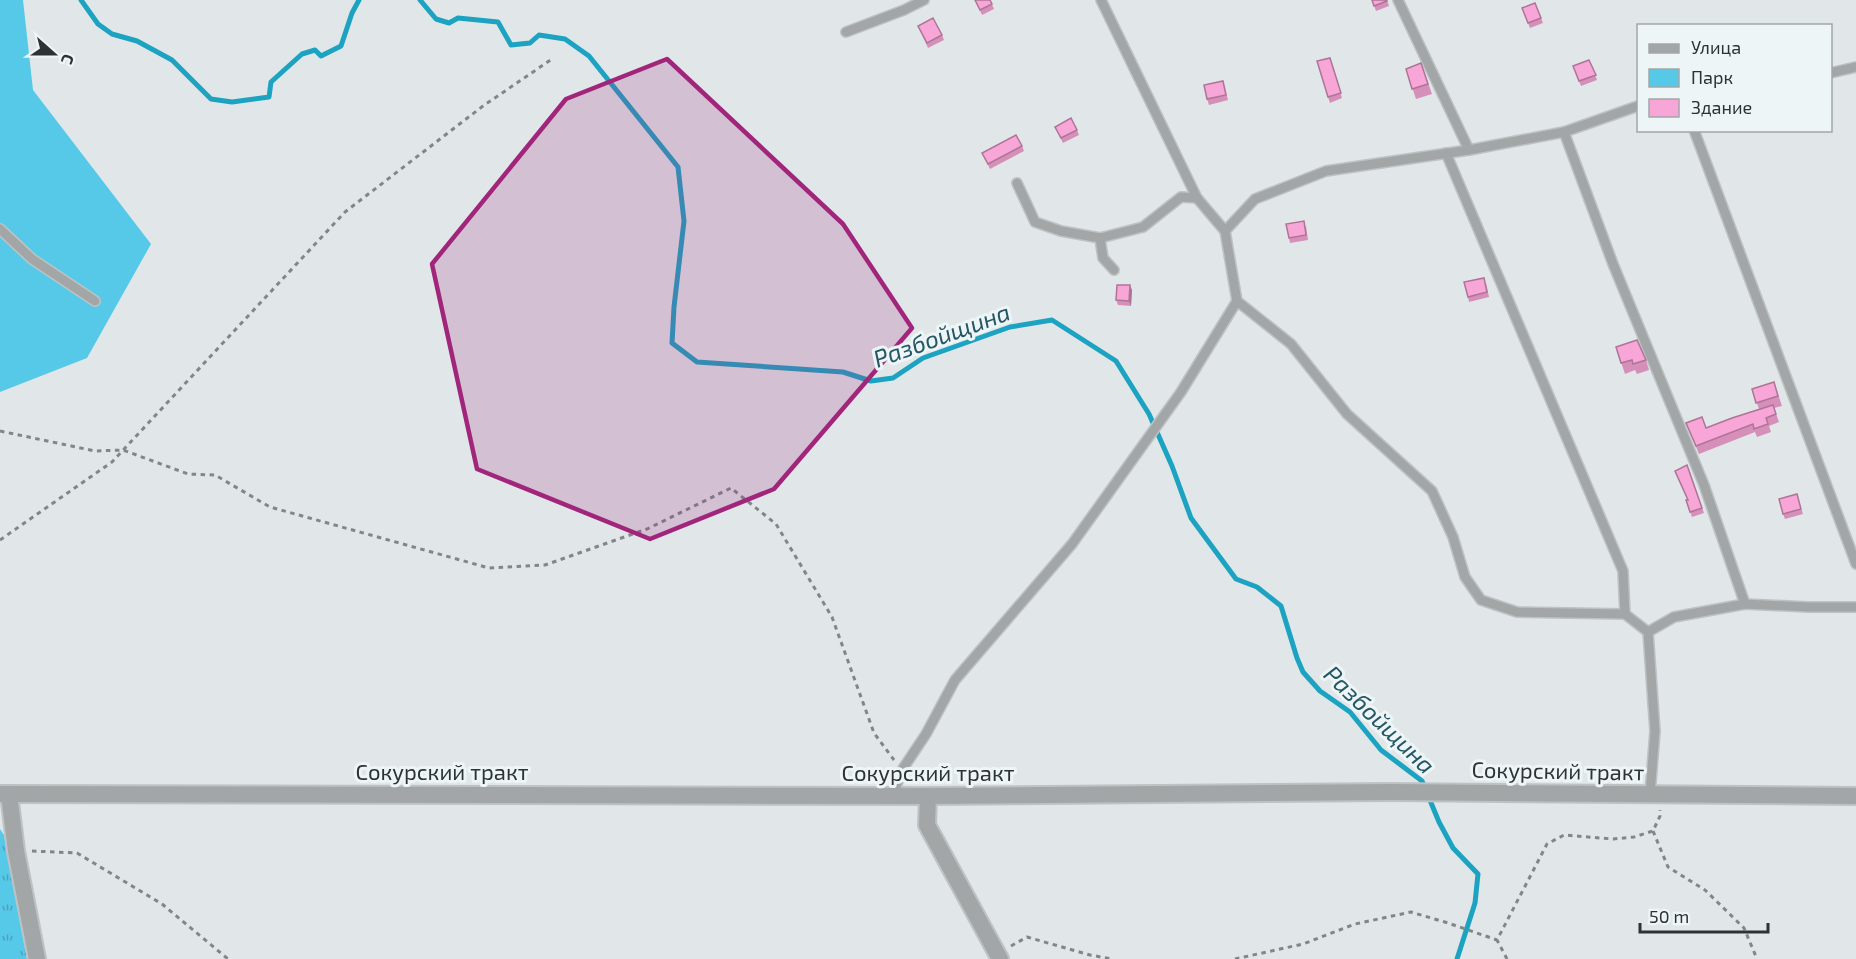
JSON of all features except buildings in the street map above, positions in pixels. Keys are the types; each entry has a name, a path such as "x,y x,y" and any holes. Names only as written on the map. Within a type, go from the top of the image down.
{"street":[{"name":"Сокурский тракт","path":"4,794 928,796 1391,792 1856,796"},
{"path":"4,794 37,959"},
{"path":"928,796 927,825 999,956"}],"lane":[{"path":"846,32 924,0"},
{"path":"893,795 902,770 926,734 955,680 1072,543 1181,392 1237,301 1225,231 1197,198 1101,0"},
{"path":"1398,0 1469,150"},
{"path":"1832,73 1856,67"},
{"path":"1225,231 1255,200 1326,171 1469,150 1564,132 1637,106"},
{"path":"1564,132 1613,264 1704,486 1745,604"},
{"path":"1695,132 1856,564"},
{"path":"1446,153 1623,571 1625,614"},
{"path":"1017,183 1035,222 1061,231 1100,238 1143,227 1181,197 1197,198"},
{"path":"0,229 32,259 95,301"},
{"path":"1100,238 1102,258 1114,270"},
{"path":"1237,301 1291,344 1347,414 1432,491 1453,537 1465,577 1481,600 1516,612 1625,614 1648,632 1655,731 1655,795"},
{"path":"1648,632 1674,617 1745,604 1856,607"}],"path":[{"path":"0,540 112,462 345,212 483,106 552,59"},
{"path":"0,431 95,451 123,450 188,474 215,475 270,507 489,568 545,565 647,529 731,488 776,524 782,533 832,617 874,733 902,770"},
{"path":"1497,940 1547,844 1564,835 1613,839 1634,837 1653,831 1660,816 1655,795"},
{"path":"1653,831 1668,867 1705,890 1744,928 1757,959"},
{"path":"16,851 77,853 162,904 228,959"},
{"path":"1235,959 1303,944 1355,924 1411,912 1497,940 1507,959"},
{"path":"999,956 1027,937 1112,959"}],"highlighted area":[{"path":"667,59 843,224 912,328 774,489 650,539 477,469 432,264 566,99"}],"green space":[{"path":"0,0 23,0 33,90 151,244 87,358 0,392"},
{"path":"0,829 4,835 27,959 0,959"}],"waterway":[{"name":"Разбойщина","path":"81,0 98,24 112,34 137,41 172,60 211,99 232,102 269,97 271,82 302,54 315,50 321,56 341,46 359,0"},
{"name":"Разбойщина","path":"420,0 436,19 449,23 458,18 498,22 511,45 530,43 539,35 565,39 589,56 678,167 684,221 672,343 697,362 843,372 871,381 893,378 923,358 1010,327 1052,320 1116,361 1149,414 1172,466 1191,518 1236,579 1257,587 1281,606 1303,672 1320,691 1350,712 1381,750 1422,781 1453,848 1478,874 1475,903 1457,959"}]}
